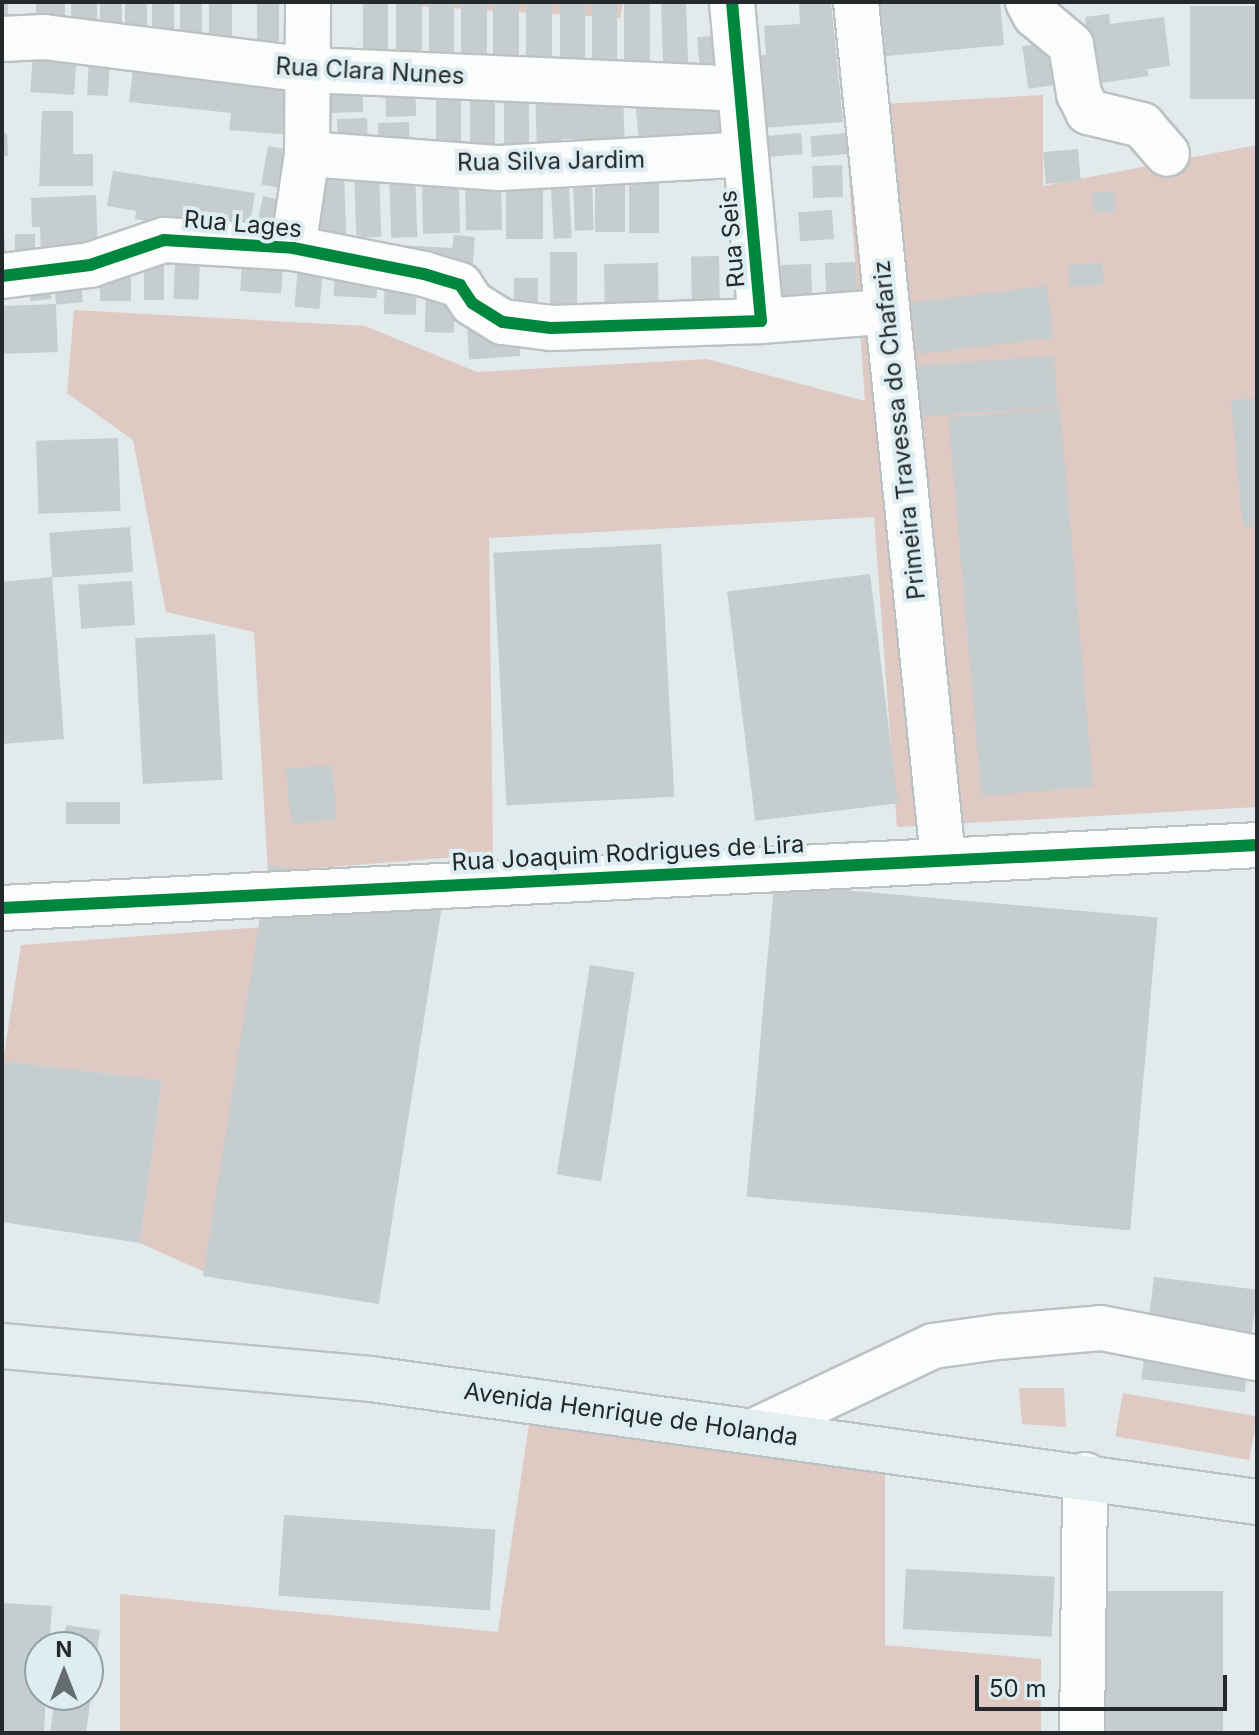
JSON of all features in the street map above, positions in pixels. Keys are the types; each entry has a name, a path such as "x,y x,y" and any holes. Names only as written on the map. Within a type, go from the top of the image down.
{"main road":[{"name":"Avenida Henrique de Holanda","path":"2,1346 371,1379 1085,1475 1257,1502"}],"street":[{"path":"293,248 307,154 308,2"},
{"name":"Rua Seis","path":"472,303 503,322 551,328 761,321 732,2"},
{"name":"Primeira Travessa do Chafariz","path":"856,2 943,858"},
{"path":"1028,2 1035,15 1066,36 1084,105 1105,117 1148,129 1167,154"},
{"name":"Rua Clara Nunes","path":"2,39 44,37 308,70 740,89"},
{"name":"Rua Silva Jardim","path":"307,154 499,168 746,154"},
{"name":"Rua Lages","path":"2,276 90,265 164,240 293,248 460,285 472,303"},
{"path":"761,321 870,313"},
{"name":"Rua Joaquim Rodrigues de Lira","path":"2,908 943,858 1257,845"},
{"path":"754,1431 933,1346 1101,1328 1257,1358"},
{"path":"1082,1733 1085,1475"}],"shaded area":[{"path":"411,2 623,2 620,18 413,6"},
{"path":"1043,95 1043,186 1257,145 1257,807 897,827 874,517 489,538 493,854 268,872 254,632 166,612 133,440 67,393 74,310 365,326 477,372 707,359 865,401 844,106"},
{"path":"262,927 207,1273 140,1243 162,1080 3,1061 21,945"},
{"path":"1019,1388 1064,1388 1066,1427 1022,1424"},
{"path":"1123,1393 1257,1417 1249,1460 1115,1436"},
{"path":"529,1425 885,1463 885,1645 1041,1659 1041,1733 120,1733 120,1594 498,1632"}],"building":[{"path":"2,2 8,2 8,25 2,25"},
{"path":"36,2 65,2 65,26 36,26"},
{"path":"71,2 97,2 97,28 71,28"},
{"path":"100,2 122,2 122,30 100,30"},
{"path":"125,2 147,2 147,32 125,32"},
{"path":"152,2 174,2 174,34 152,34"},
{"path":"180,2 202,2 202,36 180,36"},
{"path":"209,2 232,2 232,42 209,42"},
{"path":"257,2 279,2 279,51 257,51"},
{"path":"363,2 388,2 388,59 363,59"},
{"path":"396,2 422,2 422,63 396,63"},
{"path":"429,2 454,2 454,63 429,63"},
{"path":"461,2 487,2 487,63 461,63"},
{"path":"493,2 519,2 519,67 493,67"},
{"path":"526,2 552,2 552,67 526,67"},
{"path":"560,2 585,2 585,67 560,67"},
{"path":"592,2 617,2 617,68 592,68"},
{"path":"624,2 650,2 650,67 624,67"},
{"path":"799,2 831,2 843,122 761,128 756,55 766,55 764,26 800,24"},
{"path":"872,2 1000,2 1004,45 877,57"},
{"path":"686,3 688,70 663,71 661,4"},
{"path":"1190,6 1257,6 1257,99 1190,99"},
{"path":"1109,14 1110,24 1164,17 1170,66 1147,69 1149,76 1094,84 1085,17"},
{"path":"724,35 727,72 700,74 697,37"},
{"path":"1052,42 1058,85 1028,89 1022,46"},
{"path":"33,52 77,55 74,95 30,92"},
{"path":"89,56 110,57 108,96 87,95"},
{"path":"134,60 299,85 295,135 229,130 231,113 129,102"},
{"path":"362,81 363,112 331,113 330,82"},
{"path":"415,84 416,116 386,117 385,85"},
{"path":"504,87 529,87 529,154 504,154"},
{"path":"535,88 623,95 625,150 593,151 593,139 562,139 562,154 537,154"},
{"path":"436,89 461,89 461,155 436,155"},
{"path":"470,89 495,89 495,155 470,155"},
{"path":"725,97 730,144 640,153 635,106"},
{"path":"42,111 73,111 73,154 93,154 93,186 39,186"},
{"path":"367,118 368,150 338,151 337,119"},
{"path":"409,122 410,153 379,154 378,123"},
{"path":"2,133 7,133 8,156 2,157"},
{"path":"801,133 803,154 768,157 766,136"},
{"path":"846,133 848,154 812,157 810,136"},
{"path":"268,146 295,151 288,189 261,184"},
{"path":"1078,149 1081,181 1046,184 1043,152"},
{"path":"842,165 843,197 813,198 812,166"},
{"path":"379,170 381,237 356,238 354,171"},
{"path":"113,171 255,193 248,237 135,219 136,211 107,206"},
{"path":"415,171 417,237 391,238 389,172"},
{"path":"344,172 346,238 321,239 319,173"},
{"path":"501,174 502,230 466,231 465,175"},
{"path":"595,176 625,176 625,232 595,232"},
{"path":"459,177 460,233 423,234 422,178"},
{"path":"629,177 659,177 659,233 629,233"},
{"path":"592,180 594,230 575,231 573,181"},
{"path":"506,183 543,183 543,239 506,239"},
{"path":"569,188 572,238 554,239 551,189"},
{"path":"1114,191 1116,211 1094,213 1092,193"},
{"path":"96,195 98,255 41,257 40,227 32,227 31,198"},
{"path":"263,196 287,201 280,238 255,233"},
{"path":"832,210 834,239 800,241 798,212"},
{"path":"2,230 6,264 2,265"},
{"path":"15,234 35,234 35,263 15,263"},
{"path":"454,235 475,237 472,271 380,244 452,248"},
{"path":"550,252 577,252 577,313 550,313"},
{"path":"691,256 719,256 720,302 692,302"},
{"path":"175,259 200,260 199,300 174,299"},
{"path":"144,262 164,262 164,300 144,300"},
{"path":"856,262 857,294 826,295 825,263"},
{"path":"658,263 659,305 605,306 604,264"},
{"path":"1102,263 1103,285 1069,287 1068,265"},
{"path":"242,264 283,267 281,294 240,291"},
{"path":"811,264 812,295 782,296 781,265"},
{"path":"100,267 131,267 131,301 100,301"},
{"path":"298,267 323,269 319,309 295,307"},
{"path":"335,270 378,272 377,298 334,296"},
{"path":"385,278 417,279 416,315 384,314"},
{"path":"514,278 538,278 538,319 514,319"},
{"path":"49,279 51,299 30,301 28,281"},
{"path":"81,283 83,302 56,305 54,286"},
{"path":"1047,286 1053,338 917,354 911,303"},
{"path":"426,294 455,295 454,333 425,332"},
{"path":"56,304 58,352 4,354 2,306"},
{"path":"518,327 520,356 469,359 467,331"},
{"path":"1054,356 1058,407 921,416 917,366"},
{"path":"1257,398 1257,526 1243,527 1231,400"},
{"path":"1060,408 1093,787 982,796 948,418"},
{"path":"118,438 121,511 39,514 36,441"},
{"path":"130,527 133,572 52,578 49,533"},
{"path":"661,544 674,797 506,805 493,553"},
{"path":"870,574 898,803 755,821 727,592"},
{"path":"52,577 64,739 2,744 2,582"},
{"path":"132,581 135,625 81,629 78,585"},
{"path":"215,634 223,780 143,784 135,638"},
{"path":"332,765 337,820 291,824 286,769"},
{"path":"66,802 120,802 120,824 66,824"},
{"path":"268,865 444,893 379,1304 203,1276"},
{"path":"774,884 1158,918 1130,1230 747,1197"},
{"path":"590,965 634,972 601,1181 557,1174"},
{"path":"3,1061 162,1080 140,1243 2,1222"},
{"path":"1154,1277 1257,1290 1245,1392 1141,1379"},
{"path":"284,1515 495,1530 490,1611 278,1596"},
{"path":"906,1569 1055,1577 1052,1637 903,1629"},
{"path":"1096,1591 1223,1591 1223,1733 1096,1733"},
{"path":"2,1603 52,1606 50,1631 24,1631 24,1711 45,1711 44,1733 2,1733"},
{"path":"66,1625 100,1630 100,1631 65,1631"},
{"path":"53,1711 89,1711 86,1733 50,1733"}],"cycle path":[{"path":"2,276 90,265 164,240 293,248 424,274 460,285 472,303 503,322 551,328 761,321 732,2"},
{"path":"2,908 1257,845"}]}
